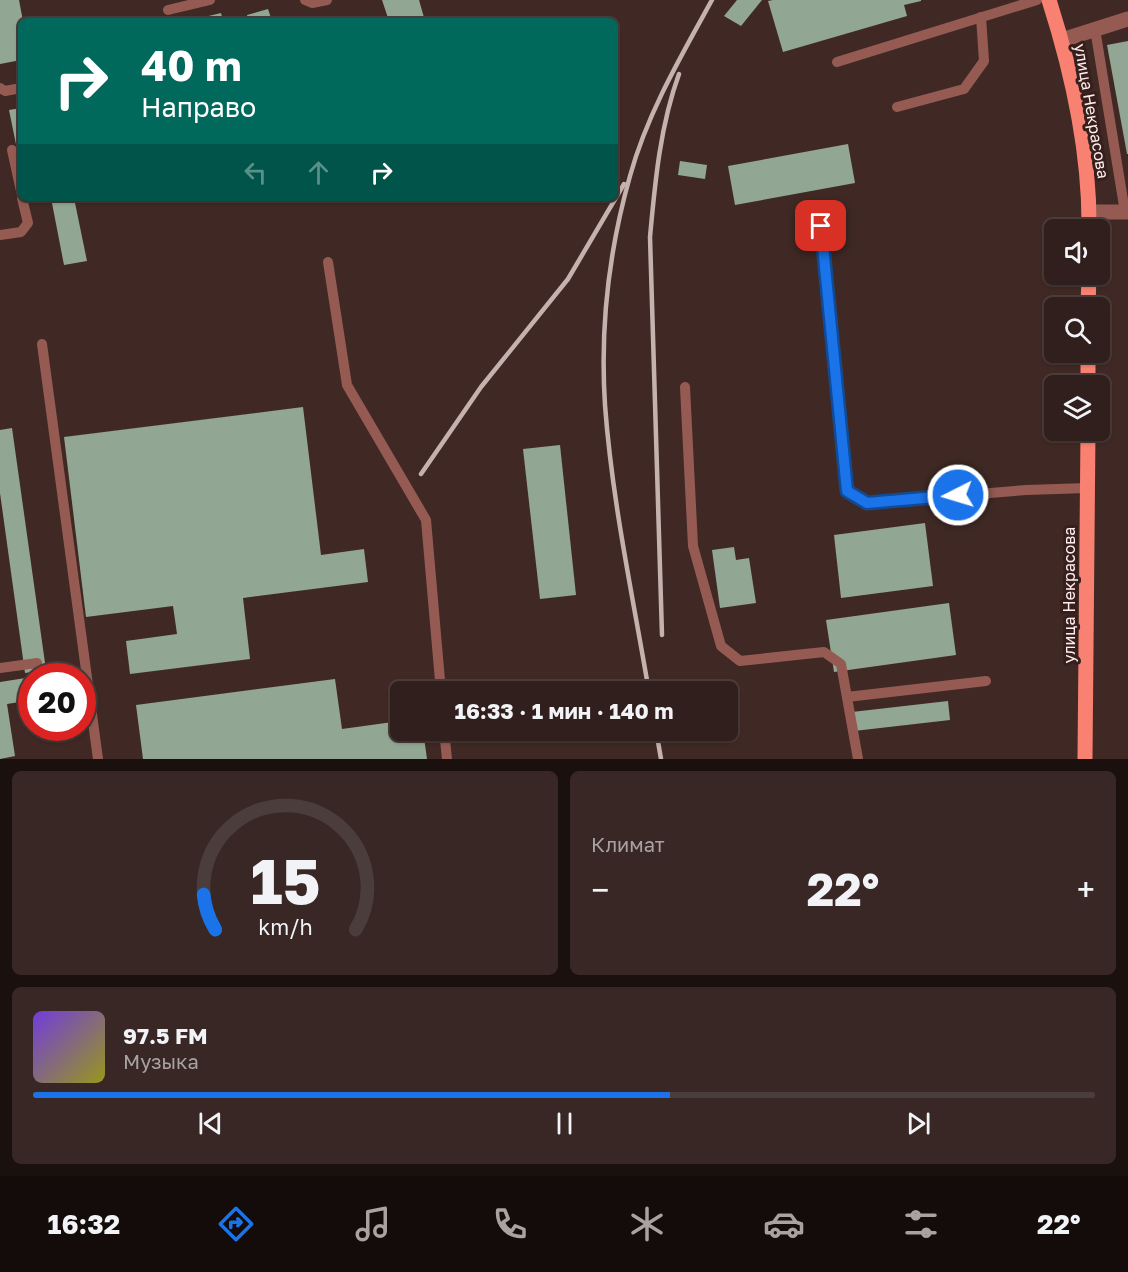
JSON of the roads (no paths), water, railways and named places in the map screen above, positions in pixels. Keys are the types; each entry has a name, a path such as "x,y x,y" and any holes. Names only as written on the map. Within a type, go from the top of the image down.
{"main road":[{"name":"улица Некрасова","path":"1049,0 1062,40 1079,127 1089,219"},
{"name":"улица Некрасова","path":"1085,759 1088,441"}],"street":[{"path":"1062,40 1128,19"},
{"path":"1089,212 1127,212"}],"lane":[{"path":"168,10 210,0"},
{"path":"305,0 312,3 327,0"},
{"path":"837,62 1037,0"},
{"path":"897,107 964,89 984,61 981,17"},
{"path":"1095,29 1127,212"},
{"path":"0,88 5,91 18,89"},
{"path":"12,150 18,177"},
{"path":"0,236 21,232 28,223 23,201"},
{"path":"821,226 847,491 867,503 1026,489 1088,488"},
{"path":"328,262 347,386 426,520 440,681"},
{"path":"42,344 98,759"},
{"path":"685,387 693,546 721,646 740,661 824,652 841,664 858,759"},
{"path":"0,669 18,666"},
{"path":"847,697 986,681"},
{"path":"445,741 447,759"}],"railway":[{"path":"647,681 608,441 604,376 605,318 617,232 637,153 655,108 712,0"},
{"path":"662,635 650,237 656,175 663,134 679,74"},
{"path":"618,194 624,184"},
{"path":"421,474 481,387 568,279 614,201"},
{"path":"658,741 661,759"}]}
